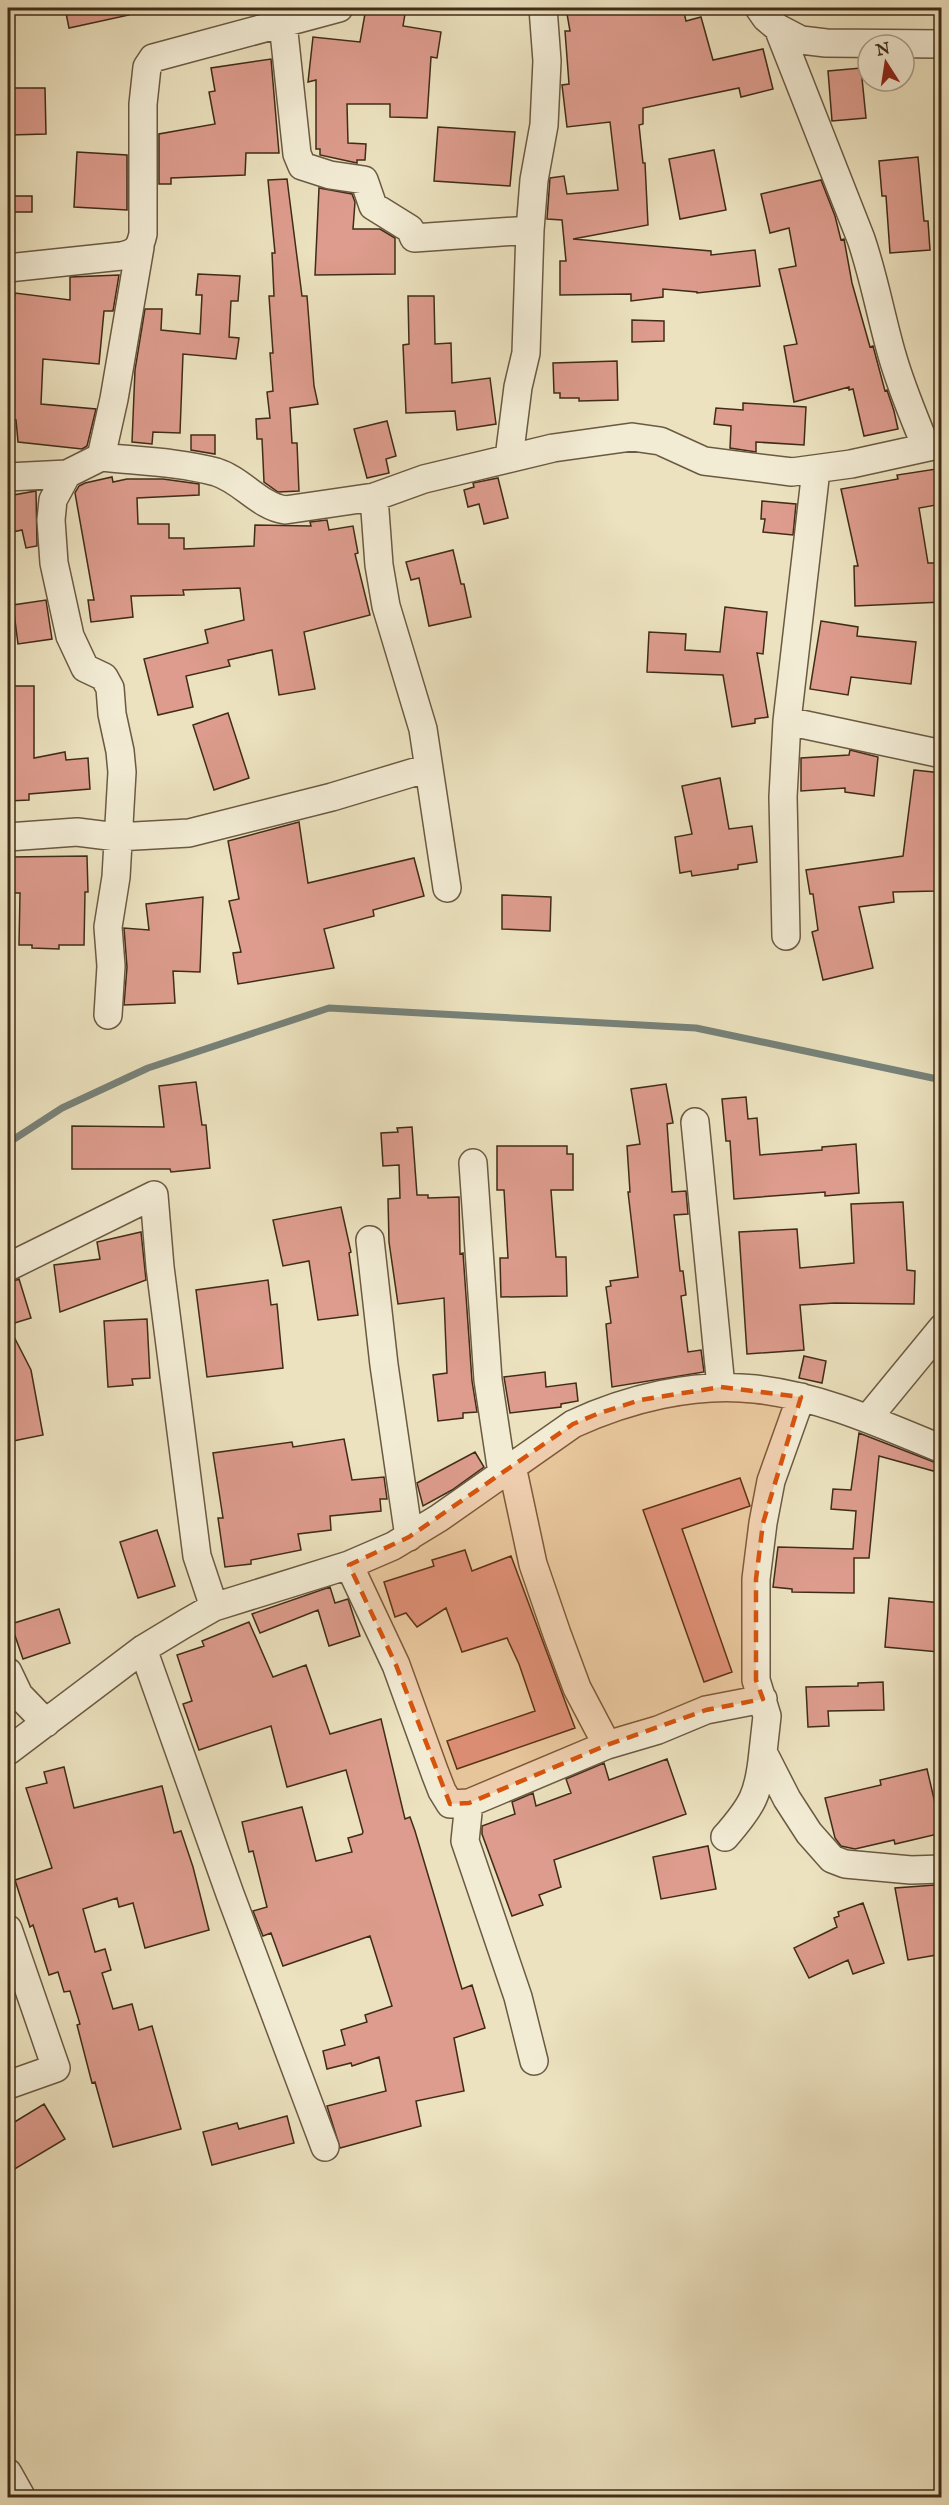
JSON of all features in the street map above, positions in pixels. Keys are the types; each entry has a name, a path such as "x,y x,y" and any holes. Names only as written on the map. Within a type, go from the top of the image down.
{"street":[{"path":"101,457 114,399 143,234 143,104 147,67 153,58 174,51 339,8"},
{"path":"509,458 518,387 526,353 530,230 534,180 544,125 547,61 543,8"},
{"path":"759,8 766,18 778,28 801,40 942,44"},
{"path":"283,23 297,154 302,166 330,175 364,180 373,206 410,229 414,237 530,230"},
{"path":"8,477 67,474 101,457 217,472 243,485 273,508 285,510 374,497 424,479 552,448 632,437 660,441 690,456 722,464 792,472 816,470 934,446 903,389 892,355 872,270 861,238 778,28"},
{"path":"8,268 121,256 132,254 140,248"},
{"path":"786,936 783,797 788,721 816,470"},
{"path":"67,474 53,500 51,520 54,563 69,636 75,650 85,668 104,676 110,688 122,771 116,877 108,927 111,966 108,1015"},
{"path":"374,497 379,564 386,606 423,729 447,888"},
{"path":"788,721 942,754"},
{"path":"8,837 77,832 117,837 189,832 332,797 428,768"},
{"path":"695,1122 721,1387"},
{"path":"473,1163 488,1380 507,1469 533,1564 557,1634 577,1688 607,1745"},
{"path":"8,1267 154,1195 160,1267 197,1556 214,1607"},
{"path":"370,1240 384,1365 410,1537"},
{"path":"868,1418 942,1328"},
{"path":"8,1751 143,1649 214,1607 349,1565 410,1537 573,1424 640,1400 721,1387 755,1389 801,1397 868,1418 942,1449"},
{"path":"725,1837 749,1809 760,1784 767,1716 756,1680 756,1579 771,1481 801,1397"},
{"path":"349,1565 396,1665 442,1791 450,1804 469,1803 607,1745 658,1730 706,1710 763,1699"},
{"path":"143,1649 230,1894 325,2147"},
{"path":"8,1672 19,1695 46,1723"},
{"path":"763,1752 787,1799 809,1833 832,1859 845,1864 900,1869 942,1869"},
{"path":"469,1803 465,1841 518,1997 534,2061"},
{"path":"8,1929 56,2068 8,2085"},
{"path":"8,2473 22,2498"}],"highlighted area":[{"path":"721,1387 801,1397 763,1523 756,1579 756,1680 763,1699 706,1710 607,1745 469,1803 450,1804 396,1665 349,1565 409,1537 573,1424 597,1414 640,1400"}],"building":[{"path":"65,8 129,8 129,15 69,28"},
{"path":"366,8 405,14 403,26 441,32 437,58 431,57 427,118 390,117 390,104 347,104 348,143 366,144 365,160 357,160 357,163 320,155 320,149 316,149 316,80 308,82 313,37 360,42"},
{"path":"566,8 683,8 686,21 701,17 713,60 763,49 773,89 741,97 739,88 643,108 643,124 639,125 643,163 645,163 648,225 573,239 711,251 711,255 755,250 760,286 697,293 663,289 663,297 631,301 631,294 560,295 560,261 566,261 562,220 547,219 550,178 564,176 567,194 618,190 610,122 567,127 562,85 569,84 565,31 570,31"},
{"path":"271,59 279,153 246,153 245,175 171,178 171,184 159,184 159,134 215,124 209,92 215,91 211,68"},
{"path":"856,68 856,93 864,93 866,118 832,121 828,71"},
{"path":"9,88 45,88 46,134 10,135"},
{"path":"438,127 515,132 510,186 434,181"},
{"path":"714,150 726,210 680,219 669,159"},
{"path":"77,152 127,155 127,210 74,207"},
{"path":"918,157 924,221 928,221 930,250 890,253 886,196 882,196 879,161"},
{"path":"287,179 302,296 307,296 314,386 318,404 290,408 292,443 297,443 299,491 278,492 264,482 262,439 257,439 256,419 270,418 267,392 273,391 269,296 274,296 272,253 275,253 268,180"},
{"path":"821,180 835,216 841,240 844,239 852,283 870,347 873,346 898,429 864,436 853,389 849,390 849,387 794,402 784,346 797,344 779,269 796,266 789,228 770,233 761,194"},
{"path":"319,188 352,194 355,202 353,229 380,229 395,238 395,274 315,275"},
{"path":"8,196 32,196 32,212 8,212"},
{"path":"198,274 240,276 238,301 231,301 229,337 239,338 236,359 183,354 180,433 153,432 152,444 132,442 135,370 145,309 162,309 161,330 200,334 202,295 196,295"},
{"path":"119,275 113,311 104,311 99,364 43,359 41,404 96,409 87,446 82,449 18,442 16,420 8,419 8,347 15,293 70,300 70,277"},
{"path":"408,296 434,296 435,344 451,343 452,383 490,378 496,424 457,430 455,411 406,413 403,345 409,344"},
{"path":"632,320 664,321 664,341 632,342"},
{"path":"617,361 618,400 579,401 579,398 560,398 560,393 554,393 553,363"},
{"path":"743,403 806,407 804,445 756,442 756,452 730,448 731,426 714,424 716,408 743,410"},
{"path":"387,421 396,456 386,459 389,473 367,478 354,429"},
{"path":"191,435 215,435 215,454 191,450"},
{"path":"936,469 942,504 919,508 928,563 942,563 942,602 855,606 854,566 858,566 841,489 898,479 897,475"},
{"path":"112,477 113,482 127,479 163,479 199,484 199,495 137,498 138,524 169,524 169,538 184,538 184,549 254,546 255,525 311,526 310,522 327,520 329,530 353,526 358,553 355,554 370,615 304,632 315,689 279,695 272,650 228,660 230,666 186,676 193,707 158,715 144,659 208,643 205,630 244,620 240,588 183,590 184,595 131,596 133,617 91,622 88,600 94,600 75,493 79,486 85,483"},
{"path":"498,478 508,518 484,524 479,504 468,507 464,490 474,487 473,483"},
{"path":"36,491 37,546 26,548 22,530 8,533 8,496"},
{"path":"762,501 796,504 793,535 763,532 765,519 761,519"},
{"path":"453,550 461,584 464,584 471,617 429,626 419,578 411,580 406,562"},
{"path":"46,600 52,639 18,644 13,605"},
{"path":"725,607 767,612 763,654 757,653 768,717 755,719 755,723 732,727 723,675 647,672 649,632 686,634 685,650 720,652"},
{"path":"821,621 858,627 857,636 916,642 911,684 851,677 848,695 810,689"},
{"path":"8,686 34,686 34,758 65,752 66,760 88,758 90,789 29,794 29,800 8,801"},
{"path":"228,713 249,778 214,790 193,725"},
{"path":"850,750 878,757 874,796 845,792 845,788 801,791 801,758 849,755"},
{"path":"914,770 942,773 942,873 935,873 936,891 893,892 894,902 859,907 873,968 823,980 812,932 818,930 813,894 810,894 806,870 903,856"},
{"path":"720,778 729,829 752,826 757,862 738,865 738,869 692,876 691,871 680,873 675,837 692,834 682,786"},
{"path":"299,822 308,883 414,858 424,896 373,910 374,916 324,929 334,968 238,984 233,953 241,952 229,901 239,899 228,841"},
{"path":"87,856 88,892 85,892 84,945 59,945 59,949 19,945 20,893 11,893 10,857"},
{"path":"502,895 551,897 550,931 502,929"},
{"path":"203,897 200,972 173,971 175,1003 124,1005 127,967 124,928 149,930 146,904"},
{"path":"196,1082 202,1125 206,1125 210,1168 171,1172 170,1169 72,1169 72,1126 164,1127 159,1086"},
{"path":"666,1084 673,1123 667,1124 672,1192 686,1191 688,1214 674,1215 680,1271 683,1271 686,1295 681,1296 688,1352 701,1350 704,1372 612,1387 606,1324 611,1323 606,1287 611,1286 610,1281 638,1277 628,1192 630,1192 627,1146 640,1144 631,1089"},
{"path":"746,1097 748,1119 757,1118 760,1155 822,1150 822,1147 856,1144 859,1193 825,1196 825,1192 734,1199 730,1141 726,1141 722,1099"},
{"path":"412,1127 417,1195 428,1195 428,1198 459,1197 460,1254 463,1253 472,1381 477,1412 463,1413 463,1418 438,1421 433,1375 447,1373 444,1298 398,1304 389,1242 388,1199 400,1198 399,1165 383,1166 381,1133 398,1132 397,1128"},
{"path":"497,1146 567,1146 567,1154 573,1154 573,1190 551,1190 556,1257 566,1257 567,1296 501,1297 500,1258 508,1258 504,1190 497,1190"},
{"path":"903,1202 907,1270 915,1271 914,1304 800,1305 804,1350 747,1354 739,1232 797,1229 800,1268 854,1263 851,1204"},
{"path":"341,1207 351,1252 349,1253 358,1315 318,1320 309,1261 283,1266 273,1220"},
{"path":"141,1232 146,1280 60,1312 54,1265 100,1259 97,1242"},
{"path":"19,1279 31,1318 8,1325 8,1283"},
{"path":"268,1280 271,1305 277,1304 283,1368 207,1377 196,1290"},
{"path":"147,1319 150,1378 132,1379 133,1385 108,1387 104,1321"},
{"path":"8,1325 31,1370 43,1435 8,1442"},
{"path":"804,1356 826,1361 822,1383 799,1378"},
{"path":"545,1372 546,1387 576,1383 578,1401 561,1404 561,1407 510,1413 504,1377"},
{"path":"859,1433 939,1464 937,1472 879,1456 869,1558 854,1558 854,1593 792,1592 792,1589 773,1587 778,1547 853,1549 856,1511 831,1509 833,1489 851,1490"},
{"path":"344,1439 352,1480 384,1477 387,1499 380,1499 381,1511 330,1516 331,1530 298,1534 301,1550 251,1560 251,1564 225,1567 218,1518 223,1518 213,1453 292,1442 293,1447"},
{"path":"475,1452 484,1467 452,1490 423,1506 417,1483"},
{"path":"740,1478 750,1506 682,1529 732,1672 704,1682 643,1510"},
{"path":"157,1530 175,1586 138,1598 120,1542"},
{"path":"465,1550 472,1571 511,1556 575,1728 457,1769 447,1741 535,1711 519,1664 507,1638 462,1652 446,1608 417,1627 406,1613 395,1617 384,1582 434,1566 432,1560"},
{"path":"330,1587 335,1603 348,1599 360,1636 329,1646 318,1610 260,1633 252,1614"},
{"path":"889,1598 942,1603 939,1652 885,1647"},
{"path":"59,1609 70,1643 23,1659 11,1624"},
{"path":"249,1622 273,1677 306,1665 330,1734 381,1719 405,1819 410,1817 415,1831 462,1989 472,1985 485,2028 454,2038 464,2091 416,2101 421,2126 340,2148 327,2106 386,2091 379,2057 352,2066 351,2063 327,2069 323,2051 345,2045 341,2030 367,2022 365,2015 392,2006 370,1936 283,1966 271,1933 263,1936 253,1911 267,1907 253,1851 249,1852 242,1822 302,1807 316,1861 352,1852 348,1838 363,1832 346,1770 287,1787 271,1726 199,1750 183,1704 192,1701 177,1655 204,1646 202,1641"},
{"path":"883,1682 884,1710 828,1711 829,1726 808,1727 806,1687 858,1686 858,1683"},
{"path":"667,1759 686,1814 554,1860 561,1887 539,1895 543,1905 512,1916 482,1834 482,1826 515,1814 512,1802 533,1793 536,1806 571,1793 566,1779 604,1763 609,1780"},
{"path":"64,1767 74,1808 162,1786 174,1833 181,1831 193,1867 209,1930 145,1948 133,1903 119,1907 117,1898 83,1909 95,1952 105,1949 111,1970 102,1973 113,2009 132,2004 139,2030 152,2026 181,2129 113,2147 95,2082 92,2083 77,2025 80,2024 70,1991 64,1992 58,1972 49,1975 15,1880 52,1868 26,1788 47,1783 44,1772"},
{"path":"927,1769 942,1833 895,1844 894,1840 855,1849 841,1846 835,1838 825,1798 881,1785 880,1780"},
{"path":"708,1846 716,1889 661,1899 653,1857"},
{"path":"935,1885 942,1920 942,1954 908,1960 895,1888"},
{"path":"863,1903 884,1963 853,1974 848,1960 809,1978 794,1948 837,1927 834,1918 839,1916 838,1912"},
{"path":"44,2104 65,2139 8,2173 8,2126"},
{"path":"287,2116 294,2143 212,2165 203,2132 237,2123 239,2129"}],"waterway":[{"path":"8,1143 62,1108 148,1068 329,1008 696,1028 942,1080"}]}
